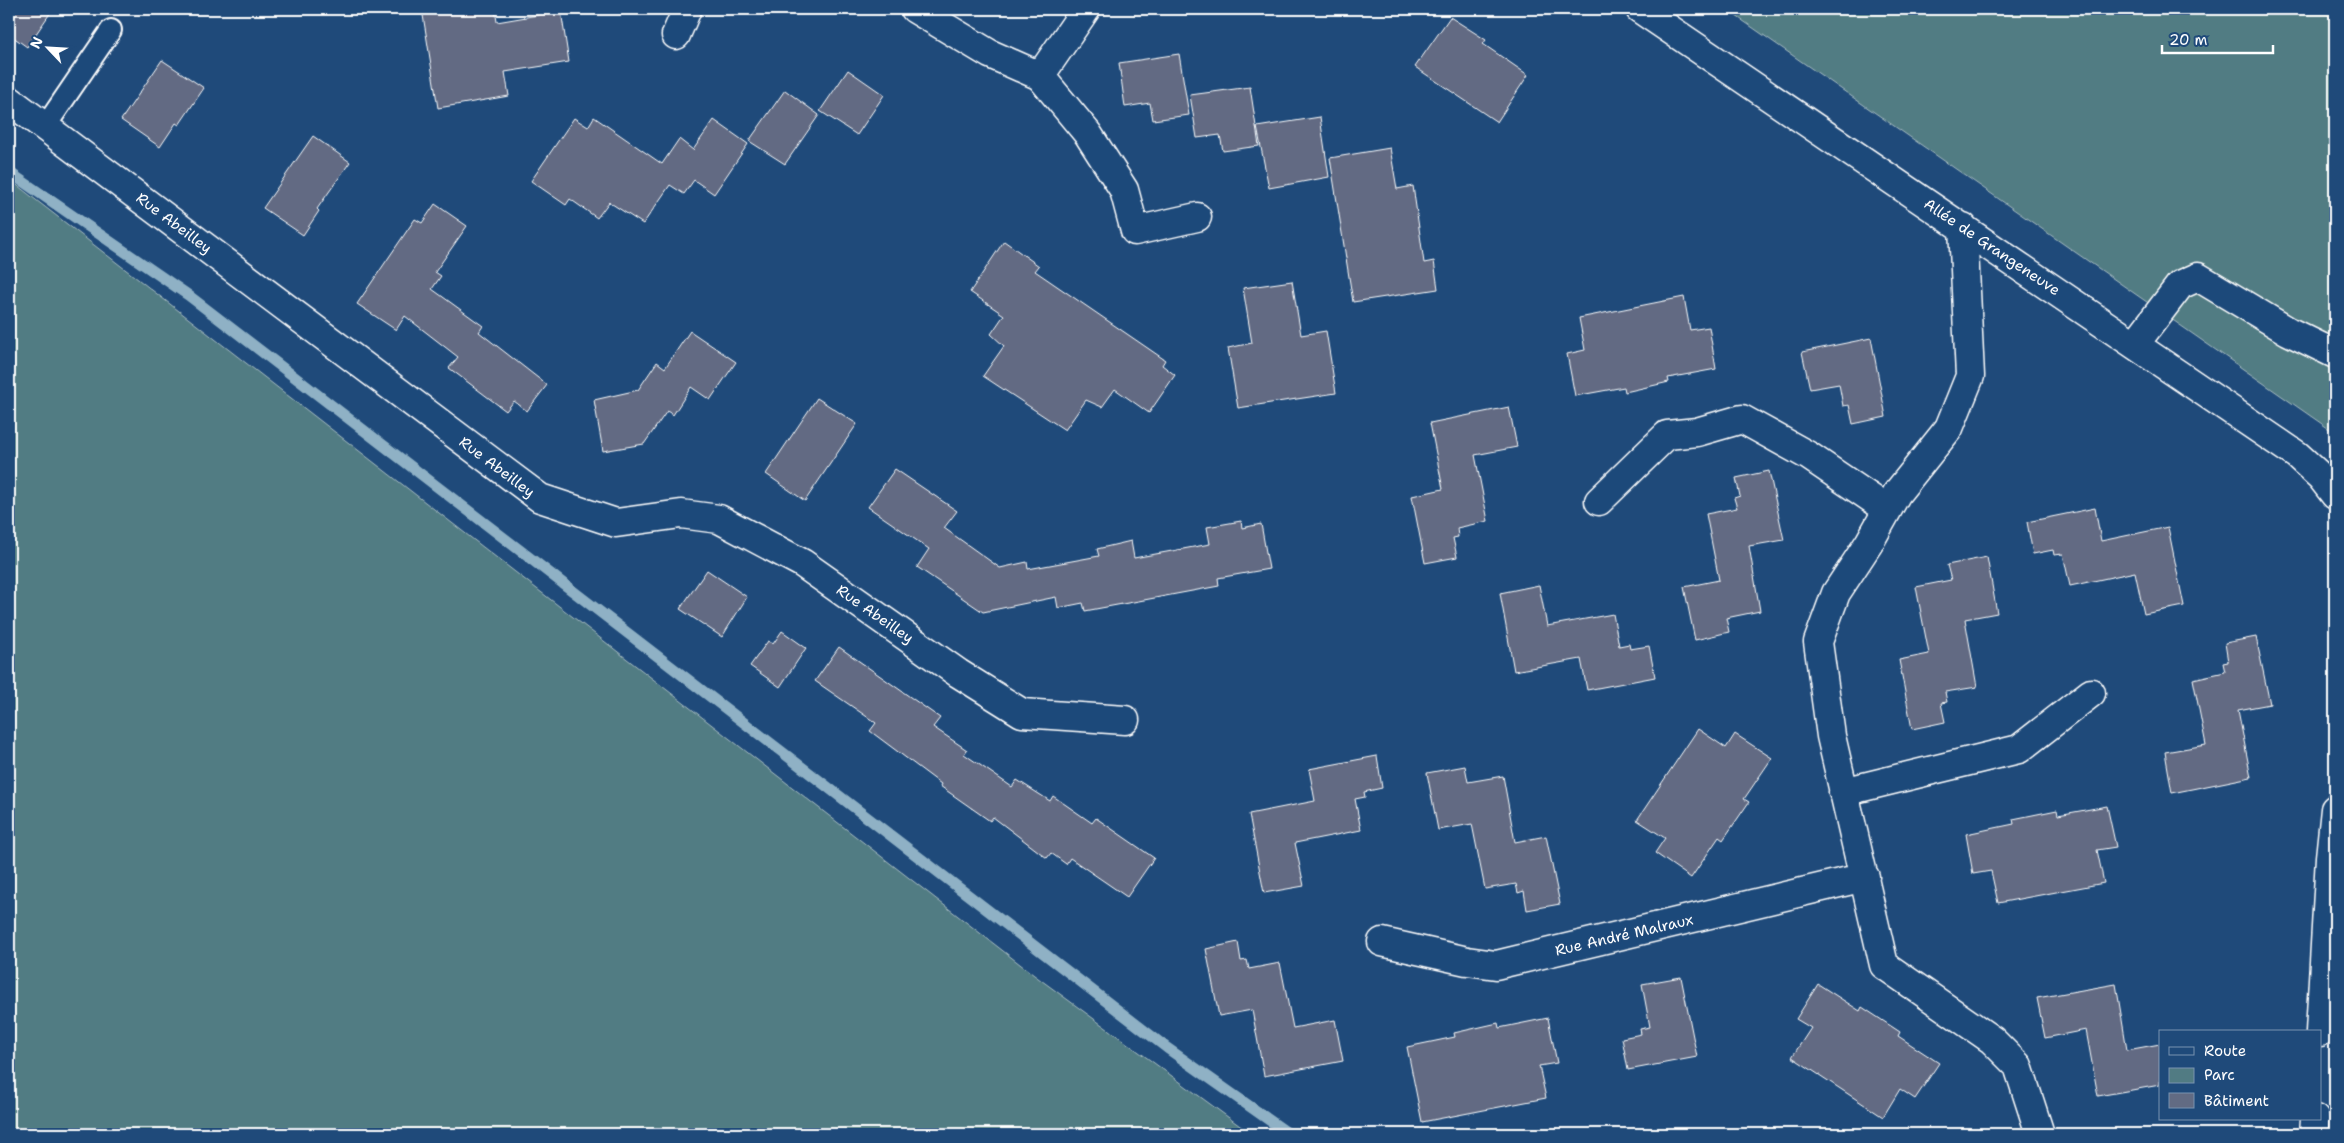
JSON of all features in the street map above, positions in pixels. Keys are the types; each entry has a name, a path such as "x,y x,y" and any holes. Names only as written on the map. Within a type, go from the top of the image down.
{"street":[{"path":"676,35 687,9"},
{"path":"915,9 990,54 1040,76 1088,134 1124,190 1135,231 1197,217"},
{"path":"1040,76 1086,9"},
{"name":"Allée de Grangeneuve","path":"1640,9 2297,456 2321,477 2335,495"},
{"name":"Rue Abeilley","path":"9,100 540,498 616,523 681,514 719,519 802,563 958,673 1022,713 1126,720"},
{"path":"1963,227 1970,376 1949,428 1896,493 1869,543 1836,593 1818,642 1831,736 1884,965 1992,1040 2018,1066 2040,1134"},
{"path":"2135,344 2180,285 2198,277 2288,331 2335,354"},
{"path":"1599,500 1667,435 1698,432 1742,419 1809,456 1887,509"},
{"path":"1843,792 2019,749 2091,693"},
{"path":"2320,1030 2330,857 2335,809"},
{"name":"Rue André Malraux","path":"1382,942 1467,961 1496,964 1865,877"},
{"path":"2314,1134 2315,1120"}],"lane":[{"path":"45,127 111,30"}],"green space":[{"path":"1726,9 2335,9 2335,433"},
{"path":"9,179 1034,975 1251,1134 9,1134"}],"building":[{"path":"9,9 53,9 27,47 9,34"},
{"path":"422,9 495,9 497,22 561,11 569,62 505,72 509,96 438,108"},
{"path":"1450,17 1486,40 1483,44 1528,75 1497,122 1415,67"},
{"path":"1179,54 1189,115 1153,120 1150,103 1125,107 1119,63"},
{"path":"162,60 204,88 179,125 176,123 160,147 121,120"},
{"path":"848,70 884,95 857,135 820,111"},
{"path":"1250,87 1259,146 1223,151 1220,135 1197,138 1190,95"},
{"path":"785,90 819,115 785,164 749,141"},
{"path":"594,117 662,164 679,139 693,150 714,120 748,144 714,194 694,180 684,194 670,185 643,224 609,202 597,218 570,199 566,205 531,181 574,118 588,127"},
{"path":"1320,117 1329,177 1269,188 1257,127"},
{"path":"313,136 350,162 317,209 319,211 303,235 263,208"},
{"path":"1390,148 1397,189 1413,186 1424,263 1434,261 1438,289 1353,302 1330,158"},
{"path":"435,204 467,226 435,272 441,276 432,289 483,326 479,332 547,385 527,411 514,401 506,411 449,368 458,357 405,316 396,330 357,304 415,219 422,223"},
{"path":"1004,241 1039,266 1035,271 1165,360 1162,365 1175,375 1149,413 1115,389 1102,407 1086,400 1065,430 983,376 1004,346 991,334 1004,315 970,292"},
{"path":"1292,281 1301,335 1326,331 1336,393 1238,408 1228,348 1252,343 1243,288"},
{"path":"1684,297 1690,330 1709,327 1716,369 1668,378 1669,382 1625,392 1624,387 1575,396 1567,354 1585,350 1579,318"},
{"path":"690,331 736,362 710,400 691,387 673,415 667,411 644,444 603,451 594,400 638,390 657,362 665,368"},
{"path":"1871,338 1886,417 1853,424 1849,405 1843,406 1839,384 1810,389 1802,352"},
{"path":"817,398 857,424 805,501 766,474"},
{"path":"1509,407 1517,447 1475,455 1488,521 1457,528 1458,537 1453,538 1457,557 1425,563 1412,496 1443,489 1430,423"},
{"path":"895,469 957,511 944,528 1000,568 1027,562 1028,569 1099,556 1097,549 1131,541 1134,558 1210,544 1207,527 1241,521 1242,528 1261,524 1269,569 1218,578 1219,586 1085,611 1083,603 1058,608 1056,597 983,612 917,567 929,549 868,507"},
{"path":"1769,471 1784,540 1749,546 1760,611 1726,618 1729,632 1695,640 1684,587 1719,580 1706,514 1737,508 1734,498 1740,496 1736,478"},
{"path":"2095,508 2101,541 2168,527 2184,606 2144,614 2135,572 2070,586 2063,554 2054,555 2053,550 2033,554 2027,522"},
{"path":"1987,557 1997,613 1965,619 1977,687 1945,692 1947,702 1941,703 1945,722 1912,729 1899,660 1929,654 1916,587 1951,580 1947,565"},
{"path":"707,570 747,597 722,637 680,609"},
{"path":"1539,585 1547,626 1613,614 1619,646 1629,644 1630,649 1649,646 1655,677 1587,690 1581,659 1514,671 1500,593"},
{"path":"782,631 806,648 780,687 750,666 768,641 773,644"},
{"path":"2256,637 2270,704 2238,710 2251,777 2172,793 2165,752 2206,745 2193,679 2225,672 2223,663 2228,662 2225,643"},
{"path":"839,647 940,718 933,727 967,750 964,754 1012,787 1017,780 1050,801 1053,796 1092,823 1096,818 1154,858 1127,897 1070,858 1066,864 1051,853 1047,858 993,817 990,821 940,786 941,784 870,731 876,723 815,681"},
{"path":"1698,729 1726,748 1735,734 1772,758 1744,799 1749,802 1723,840 1719,837 1691,878 1655,853 1665,838 1637,820"},
{"path":"1377,756 1382,788 1364,792 1365,797 1355,799 1361,830 1295,843 1304,886 1264,893 1249,814 1315,801 1309,769"},
{"path":"1465,766 1468,782 1503,776 1515,842 1546,836 1560,904 1527,910 1524,891 1518,893 1516,884 1485,889 1472,824 1438,830 1427,773"},
{"path":"2107,806 2116,847 2097,850 2104,883 1998,903 1991,871 1973,874 1966,834 2014,824 2013,819 2057,810 2058,815"},
{"path":"1238,942 1241,961 1247,960 1249,969 1280,963 1293,1028 1335,1020 1343,1061 1264,1076 1252,1010 1219,1016 1206,949"},
{"path":"1681,977 1697,1057 1628,1070 1622,1038 1641,1034 1640,1029 1650,1027 1642,984"},
{"path":"1818,984 1860,1011 1862,1007 1900,1032 1898,1036 1939,1063 1915,1099 1900,1089 1883,1117 1792,1057 1811,1028 1796,1019"},
{"path":"2116,984 2127,1050 2159,1044 2159,1085 2098,1096 2086,1030 2045,1038 2037,998"},
{"path":"1548,1018 1557,1063 1539,1066 1546,1098 1422,1122 1407,1047 1455,1037 1454,1033 1498,1023 1499,1028"}],"waterway":[{"path":"9,172 188,295 1167,1048 1289,1134"}]}
